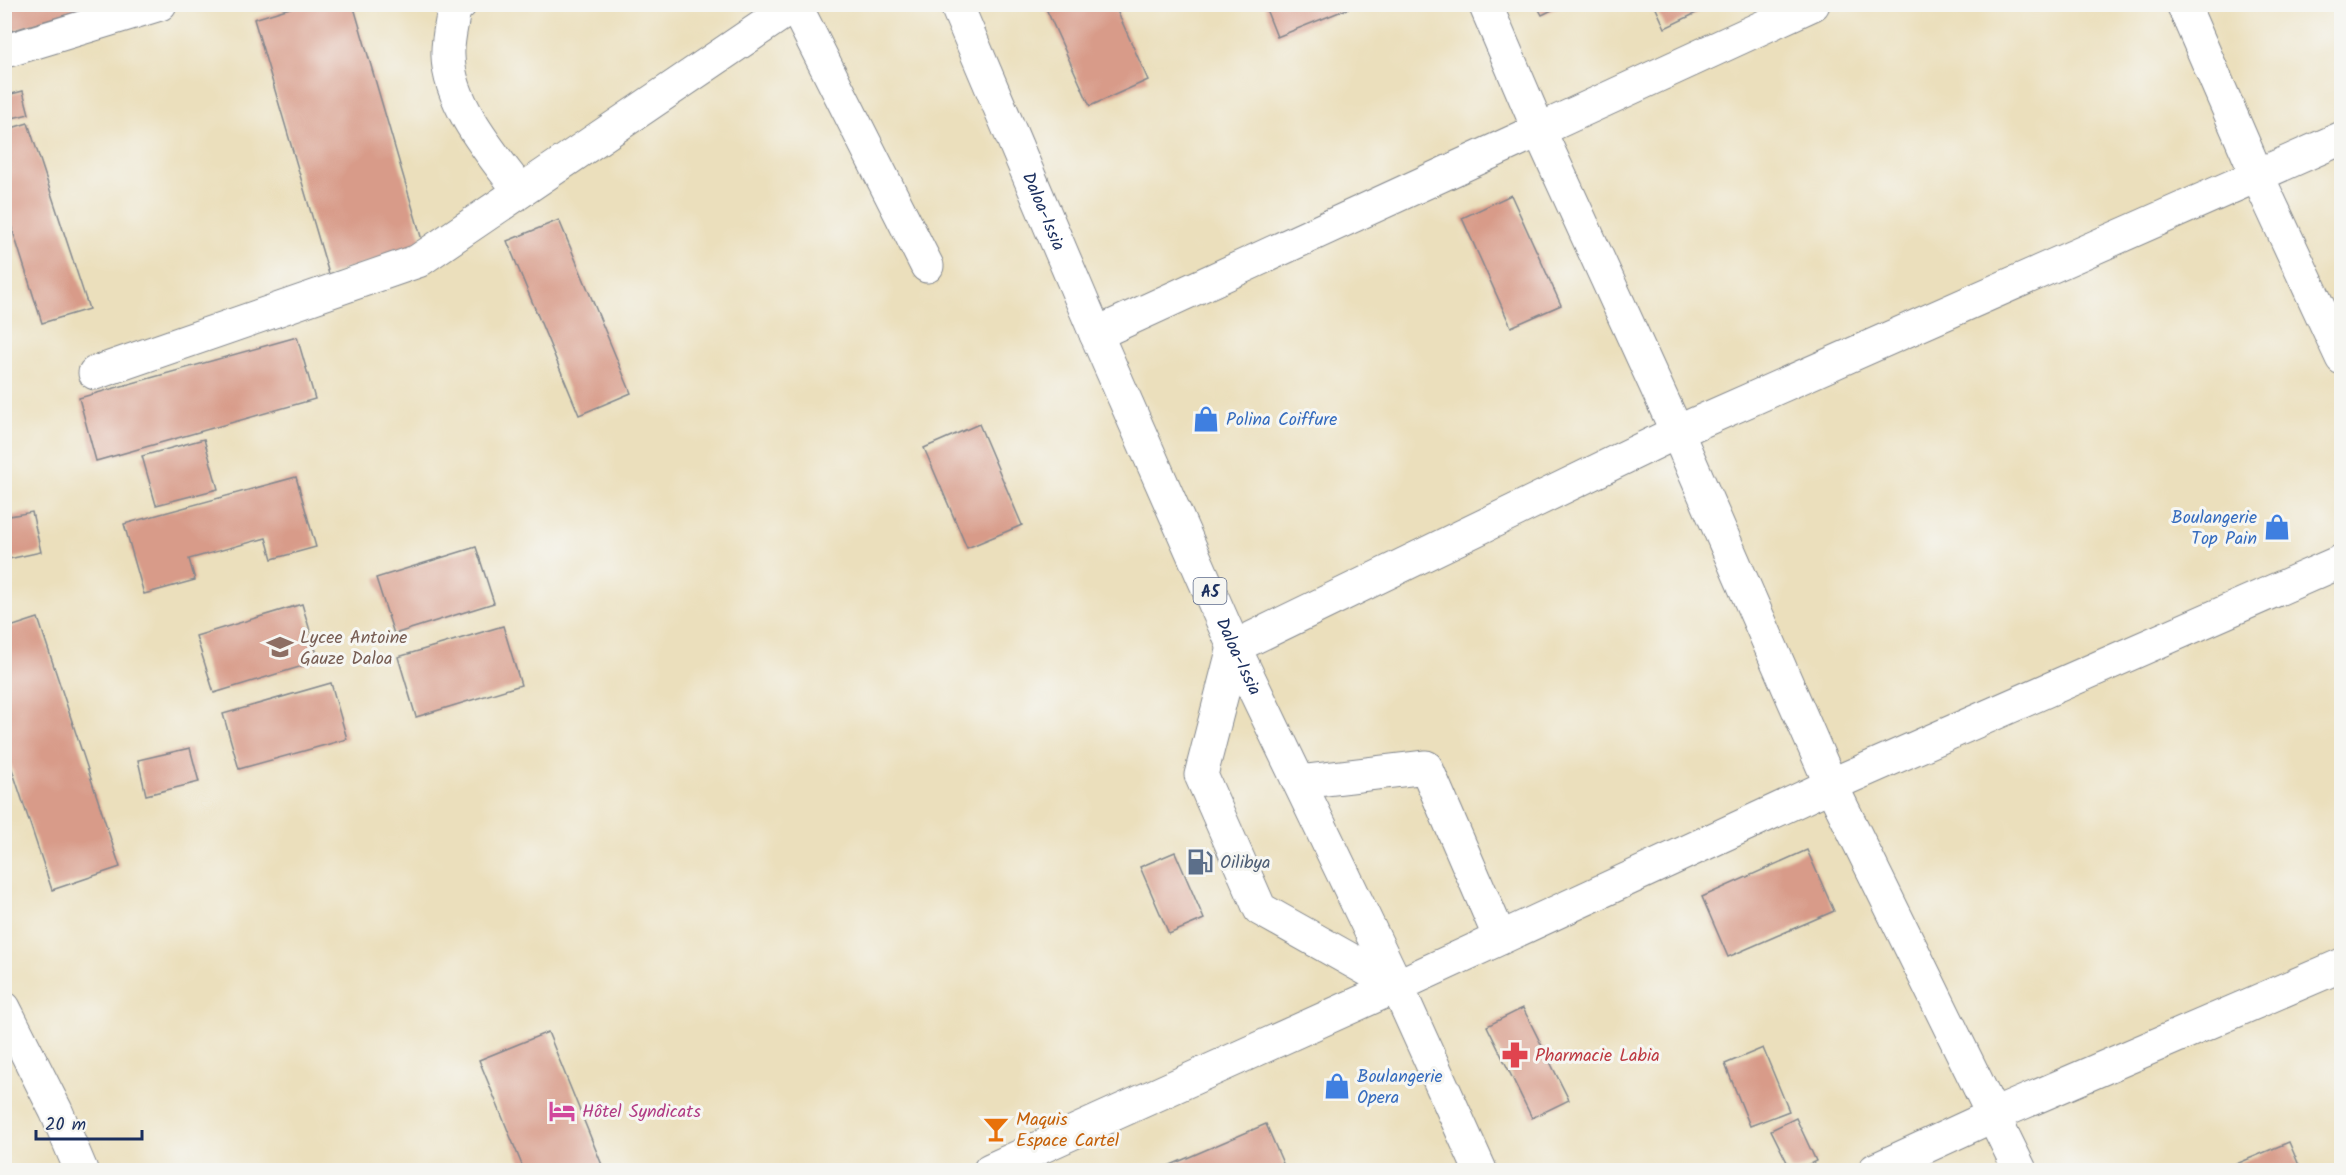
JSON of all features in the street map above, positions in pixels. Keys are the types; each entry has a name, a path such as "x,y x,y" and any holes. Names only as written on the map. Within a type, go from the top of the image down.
{"street":[{"path":"9,50 160,4"},
{"path":"460,4 454,9 448,55 453,87 482,140 520,191"},
{"name":"Daloa-Issia","path":"956,4 1096,334 1234,647 1397,986 1480,1170"},
{"path":"1485,4 1539,130 1677,432 1831,786 2020,1170"},
{"path":"1096,334 1813,4"},
{"path":"2183,4 2257,175 2342,358"},
{"path":"95,373 418,261 796,5 927,266"},
{"path":"1397,986 1260,909 1201,775 1234,647 1677,432 2342,138"},
{"path":"990,1170 1831,786 2342,561"},
{"path":"1300,782 1426,767 1500,938"},
{"path":"1875,1170 1994,1115 2342,965"},
{"path":"4,1008 56,1112 81,1170"}],"building":[{"path":"4,4 100,4 100,5 4,33"},
{"path":"303,4 353,4 424,247 329,274 254,19"},
{"path":"1044,4 1114,4 1148,80 1090,106"},
{"path":"1264,4 1357,4 1357,5 1277,37"},
{"path":"1536,4 1564,4 1542,15"},
{"path":"1654,4 1715,4 1665,28"},
{"path":"23,91 29,114 4,120 4,96"},
{"path":"28,123 89,309 42,323 5,206 5,130"},
{"path":"1511,195 1561,305 1511,327 1462,218"},
{"path":"559,220 631,393 579,415 507,241"},
{"path":"297,337 315,399 96,461 79,398"},
{"path":"979,424 1022,525 967,548 924,448"},
{"path":"204,439 218,489 156,505 142,456"},
{"path":"296,477 316,547 272,559 266,538 189,559 195,580 144,594 124,524"},
{"path":"32,512 41,552 4,560 4,517"},
{"path":"476,547 494,603 394,634 376,578"},
{"path":"302,604 319,661 214,693 196,636"},
{"path":"38,618 120,867 52,890 4,745 4,629"},
{"path":"503,626 521,685 416,717 398,657"},
{"path":"331,683 347,739 239,769 223,714"},
{"path":"190,748 199,782 146,795 138,760"},
{"path":"1807,850 1834,911 1728,957 1702,897"},
{"path":"1175,852 1204,919 1169,934 1140,867"},
{"path":"1523,1008 1569,1100 1532,1118 1487,1026"},
{"path":"548,1032 604,1170 524,1170 479,1060"},
{"path":"1763,1048 1789,1111 1750,1126 1725,1064"},
{"path":"1796,1118 1816,1161 1797,1170 1791,1170 1771,1130"},
{"path":"1266,1124 1285,1168 1279,1170 1159,1170"},
{"path":"2289,1142 2301,1170 2222,1170"}],"place":[{"name":"Polina Coiffure","path":"1206,419"},
{"name":"Boulangerie Top Pain","path":"2277,527"},
{"name":"Lycee Antoine Gauze Daloa","path":"280,647"},
{"name":"Oilibya","path":"1200,862"},
{"name":"Pharmacie Labia","path":"1515,1055"},
{"name":"Boulangerie Opera","path":"1337,1086"},
{"name":"Hôtel Syndicats","path":"562,1111"},
{"name":"Maquis Espace Cartel","path":"996,1129"}]}
